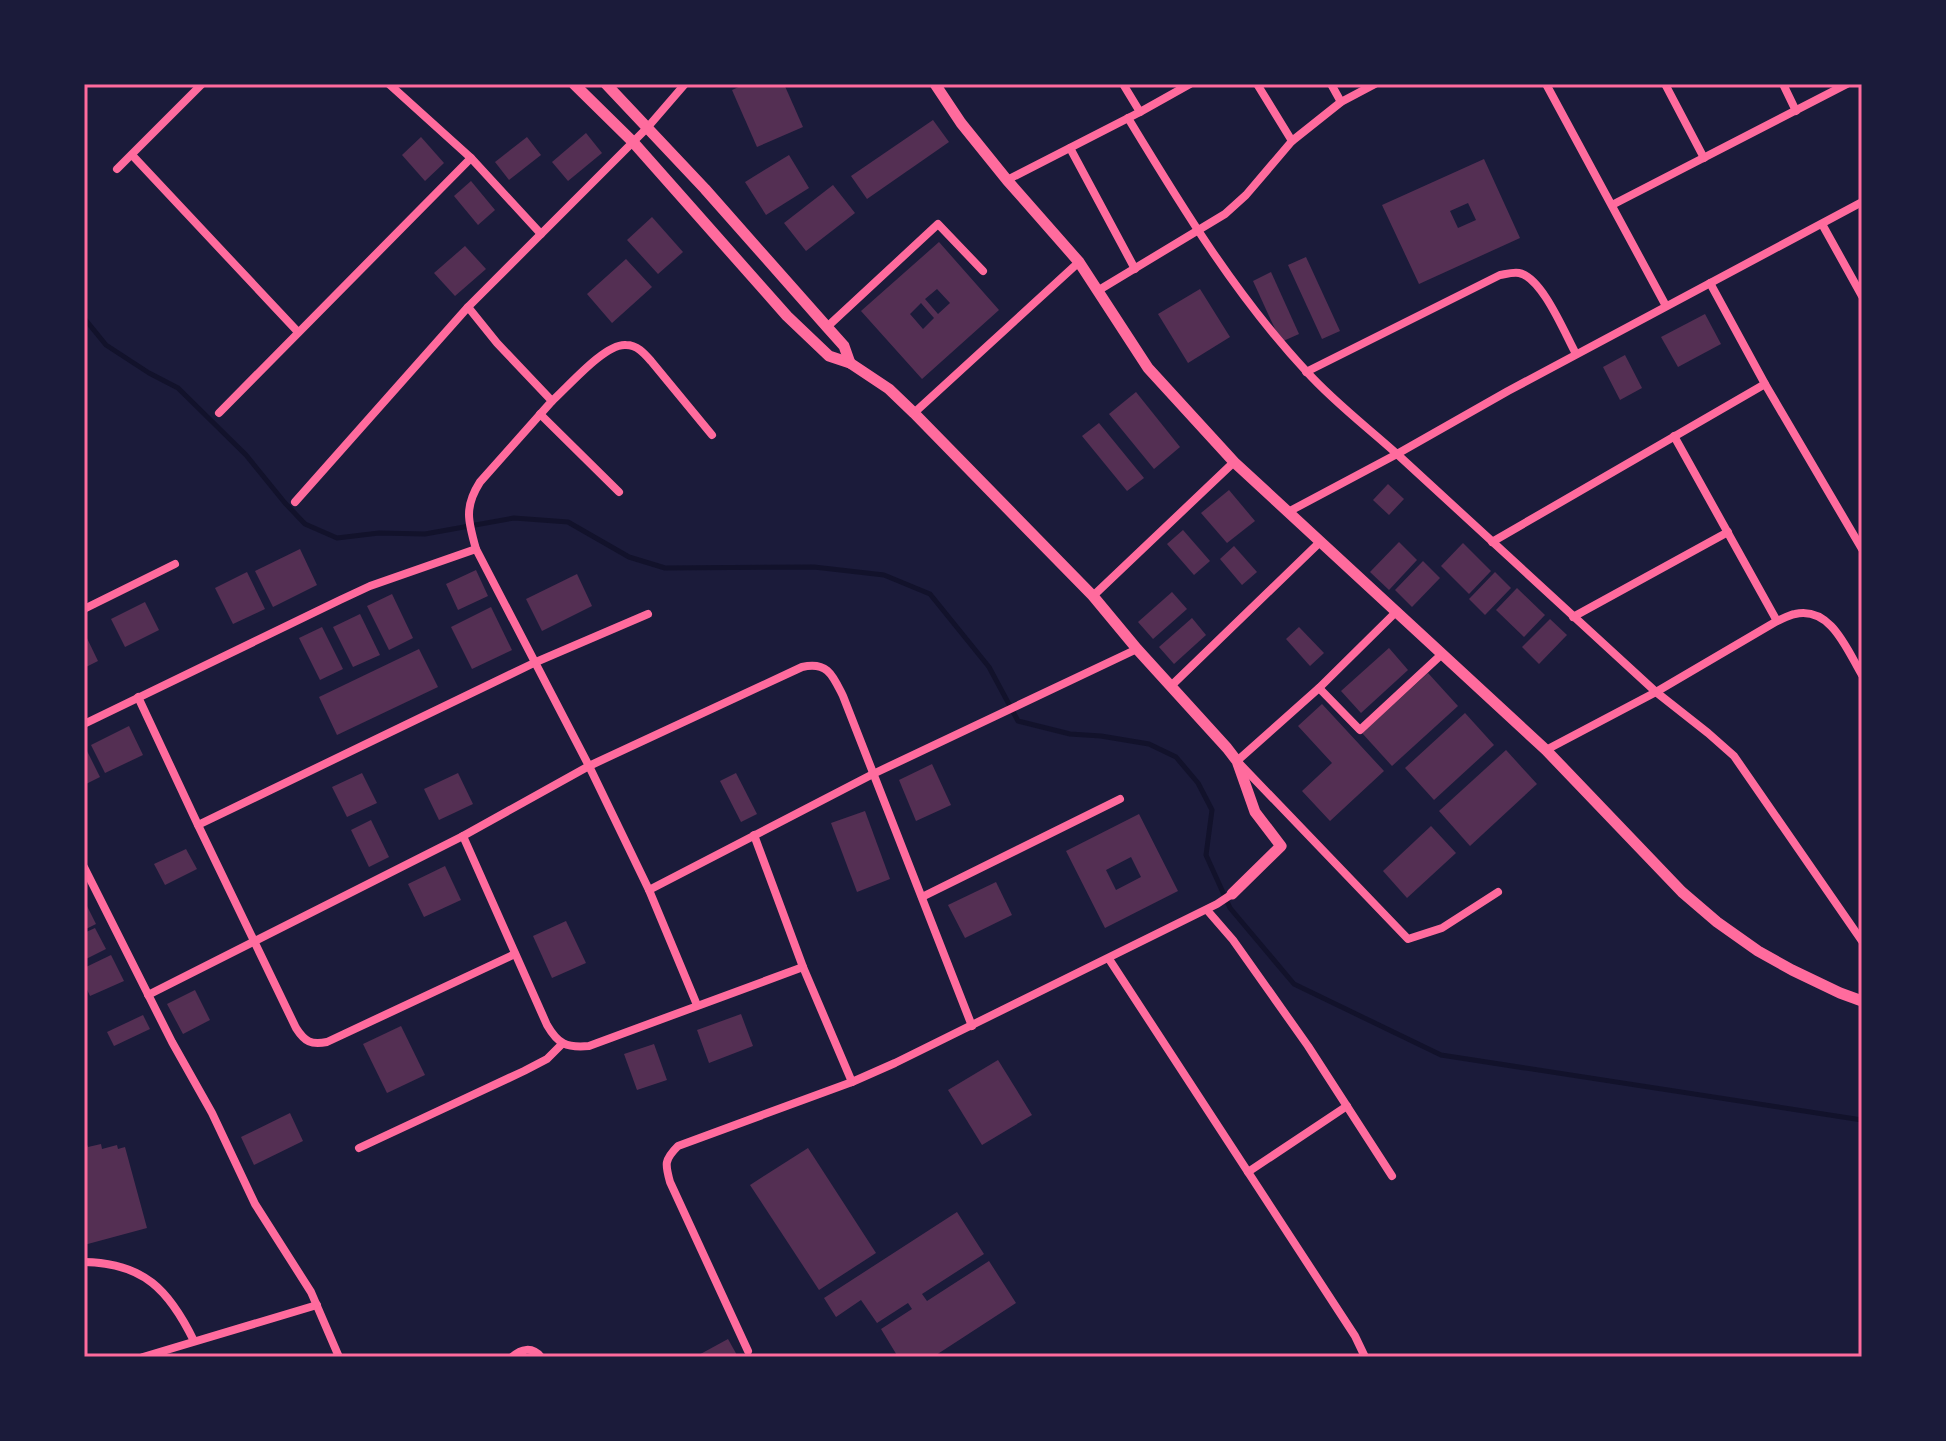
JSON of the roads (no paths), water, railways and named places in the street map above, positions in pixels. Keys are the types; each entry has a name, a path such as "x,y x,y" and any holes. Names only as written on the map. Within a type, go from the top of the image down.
{"street":[{"path":"389,84 471,158 541,234"},
{"path":"574,84 633,142 787,316 829,356 850,363 889,389 1093,596 1237,761 1408,939 1442,928 1498,892"},
{"path":"606,84 844,346 850,363"},
{"path":"295,502 468,307 647,128 685,84"},
{"path":"935,84 961,123 1007,180 1079,262 1148,368 1234,462 1546,750 1682,892 1758,951 1862,1001"},
{"path":"1123,84 1140,112"},
{"path":"1007,180 1190,84"},
{"path":"1257,84 1292,141"},
{"path":"1331,84 1341,102"},
{"path":"1099,290 1225,214 1246,195 1292,141 1341,102 1375,84"},
{"path":"1546,84 1666,306"},
{"path":"1665,84 1704,158"},
{"path":"1783,84 1796,111"},
{"path":"1612,205 1847,84"},
{"path":"117,169 198,85"},
{"path":"1128,118 1198,232 1266,327 1306,372 1656,692 1734,756 1862,941"},
{"path":"1070,148 1135,269"},
{"path":"132,155 298,332"},
{"path":"219,413 471,158"},
{"path":"1288,512 1862,202"},
{"path":"827,327 938,224 983,271"},
{"path":"1822,224 1862,296"},
{"path":"914,413 1079,262"},
{"path":"1306,372 1500,275 1510,273 1530,277 1540,288 1576,354"},
{"path":"1710,283 1862,549"},
{"path":"468,307 552,401"},
{"path":"697,1005 649,890 589,766 475,546 468,518 471,496 480,482 552,401 602,354 616,345 629,344 641,350 712,435"},
{"path":"1492,542 1765,384"},
{"path":"540,414 619,492"},
{"path":"1674,436 1777,621"},
{"path":"1093,596 1234,462"},
{"path":"1573,617 1728,532"},
{"path":"1171,686 1320,542"},
{"path":"84,724 370,586 475,546"},
{"path":"84,609 175,564"},
{"path":"1237,761 1319,688 1397,611"},
{"path":"198,825 536,662 648,614"},
{"path":"1546,750 1656,692 1777,621 1795,614 1819,615 1830,623 1862,675"},
{"path":"649,890 873,774 1137,649"},
{"path":"1319,688 1360,730 1442,654"},
{"path":"148,995 463,836 589,766 813,664 826,669 834,677 843,696 972,1026"},
{"path":"138,697 303,1040 314,1044 327,1042 515,954"},
{"path":"748,1351 670,1182 665,1166 667,1156 678,1146 895,1063 1207,910 1232,894 1281,846 1255,812 1237,761"},
{"path":"922,897 1120,799"},
{"path":"754,835 803,967 852,1082"},
{"path":"463,836 547,1025 562,1044 589,1046 803,967"},
{"path":"84,867 172,1042 212,1113 255,1204 317,1305 339,1357"},
{"path":"1207,910 1233,940 1308,1046 1392,1176"},
{"path":"1109,959 1355,1336 1365,1357"},
{"path":"359,1148 524,1071 547,1059 562,1044"},
{"path":"1248,1172 1347,1106"},
{"path":"84,1262 124,1267 153,1282 172,1302 194,1341"},
{"path":"143,1357 317,1305"},
{"path":"512,1357 531,1350 541,1357"}],"waterway":[{"path":"84,318 106,345 178,388 246,455 305,524 337,538 379,533 425,534 514,518 568,522 629,557 665,568 814,567 884,575 930,594 989,667 1018,721 1070,734 1149,744 1176,757 1198,783 1212,810 1206,855 1230,908 1294,984 1441,1055 1862,1120"}]}
